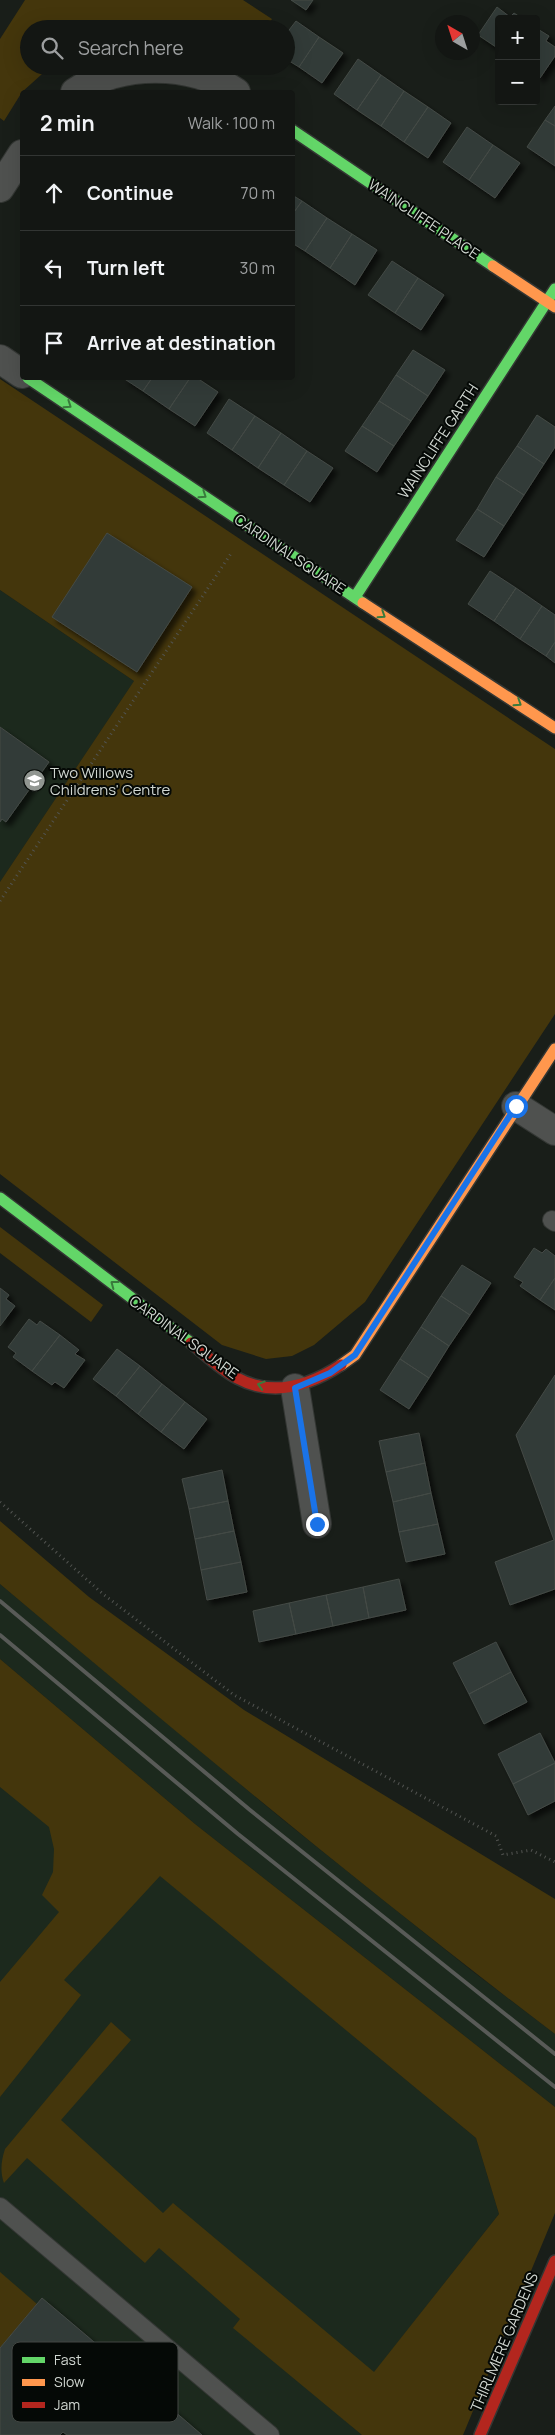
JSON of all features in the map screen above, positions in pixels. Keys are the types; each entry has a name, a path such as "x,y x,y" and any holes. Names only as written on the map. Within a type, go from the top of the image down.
{"street":[{"path":"79,90 112,75"},
{"path":"202,75 232,90"},
{"name":"WAINCLIFFE PLACE","path":"295,132 551,304"},
{"path":"0,188 20,157"},
{"name":"WAINCLIFFE GARTH","path":"355,597 551,304 555,289"},
{"path":"0,359 20,373"},
{"name":"CARDINAL SQUARE","path":"31,380 355,597 555,728"},
{"name":"CARDINAL SQUARE","path":"0,1198 237,1378 270,1388 295,1388 330,1373 355,1355 555,1049"},
{"path":"516,1106 555,1131"},
{"path":"295,1388 317,1524"},
{"name":"THIRLMERE GARDENS","path":"480,2435 555,2261"}],"lane":[{"path":"0,2207 160,2342"},
{"path":"178,2357 270,2435"}],"path":[{"path":"0,901 249,526"},
{"path":"0,1502 103,1594 234,1695 496,1836 503,1855 532,1850 555,1862"}],"shaded area":[{"path":"25,0 243,0 272,19 20,20 20,75 41,75 24,90 20,90 20,95 4,121 0,118 0,39"},
{"path":"0,379 555,749 555,1014 365,1302 314,1345 292,1356 266,1359 222,1345 0,1174 0,882 134,681 0,590"},
{"name":"Two Willows Childrens' Centre","path":"0,590 134,681 0,882"},
{"path":"0,1227 103,1305 91,1322 0,1253"},
{"path":"0,1521 89,1597 244,1710 555,1899 555,2034 344,1869 205,1756 0,1584"},
{"path":"0,1584 282,1819 472,1971 555,2034 555,2107 195,1824 0,1659"},
{"path":"0,1659 195,1824 555,2107 555,2213 463,2435 362,2435 233,2328 240,2319 159,2248 145,2263 27,2158 4,2183 2,2166 5,2149 111,2022 131,2040 61,2120 163,2213 173,2203 374,2372 499,2214 476,2138 160,1876 64,1980 81,1995 0,2097 0,1982 59,1912 42,1895 53,1872 54,1849 49,1827 0,1787"},
{"path":"0,1728 160,1875 476,2138 499,2214 340,2416 362,2435 0,2435"},
{"path":"0,2272 37,2304 0,2348"}],"building":[{"path":"291,0 313,0 306,10"},
{"path":"497,7 507,15 495,15 495,46 480,36 480,32"},
{"path":"296,21 319,37 299,67 295,65"},
{"path":"540,30 549,36 546,41 555,47 555,56 540,78"},
{"path":"319,37 343,53 322,83 299,67"},
{"path":"358,59 381,75 357,110 334,94"},
{"path":"381,75 404,91 381,126 357,110"},
{"path":"404,91 428,107 404,142 381,126"},
{"path":"555,106 555,126 545,120"},
{"path":"428,107 451,123 428,158 404,142"},
{"path":"545,120 555,126 555,166 527,147"},
{"path":"467,127 493,145 469,180 443,162"},
{"path":"493,145 520,163 495,198 469,180"},
{"path":"295,197 302,201 295,211"},
{"path":"302,201 327,218 305,251 295,245 295,211"},
{"path":"327,218 352,234 330,268 305,251"},
{"path":"352,234 377,250 355,285 330,268"},
{"path":"392,261 418,278 395,313 368,295"},
{"path":"418,278 444,295 421,330 395,313"},
{"path":"413,350 445,370 428,396 396,375"},
{"path":"396,375 428,396 411,421 379,401"},
{"path":"126,380 151,380 143,391"},
{"path":"151,380 189,380 169,409 143,391"},
{"path":"189,380 200,380 218,392 195,426 169,409"},
{"path":"229,399 255,416 232,450 207,433"},
{"path":"379,401 411,421 394,446 362,426"},
{"path":"537,415 555,427 555,447 544,464 517,446"},
{"path":"255,416 281,433 258,468 232,450"},
{"path":"362,426 394,446 377,472 345,451"},
{"path":"281,433 307,451 284,485 258,468"},
{"path":"517,446 544,464 524,495 496,477"},
{"path":"307,451 333,468 310,502 284,485"},
{"path":"496,477 524,495 504,526 477,509"},
{"path":"477,509 504,526 484,557 456,540"},
{"path":"107,533 192,587 137,672 52,617"},
{"path":"490,571 516,588 494,621 468,604"},
{"path":"516,588 542,606 520,639 494,621"},
{"path":"542,606 555,615 555,642 546,656 520,639"},
{"path":"555,642 555,663 546,656"},
{"path":"0,727 49,762 6,822 2,819 0,822"},
{"path":"534,1248 542,1253 546,1249 555,1256 555,1278 540,1300 520,1286 523,1282 514,1277"},
{"path":"462,1265 491,1283 470,1315 441,1296"},
{"path":"555,1278 555,1310 540,1300"},
{"path":"0,1288 9,1295 6,1299 15,1306 0,1326"},
{"path":"441,1296 470,1315 449,1346 421,1327"},
{"path":"29,1319 37,1325 40,1321 60,1335 32,1371 13,1357 16,1353 8,1347"},
{"path":"421,1327 449,1346 429,1378 400,1359"},
{"path":"60,1335 79,1350 75,1354 85,1360 64,1388 55,1382 52,1385 32,1371"},
{"path":"117,1349 140,1366 116,1396 93,1379"},
{"path":"400,1359 429,1378 409,1409 380,1390"},
{"path":"140,1366 162,1384 138,1414 116,1396"},
{"path":"555,1375 555,1589 510,1605 495,1562 554,1540 516,1435"},
{"path":"162,1384 185,1402 161,1432 138,1414"},
{"path":"185,1402 207,1419 184,1449 161,1432"},
{"path":"419,1433 425,1463 386,1472 379,1441"},
{"path":"425,1463 431,1493 393,1502 386,1472"},
{"path":"222,1470 228,1501 189,1509 182,1479"},
{"path":"431,1493 438,1524 399,1532 393,1502"},
{"path":"228,1501 234,1531 195,1539 189,1509"},
{"path":"438,1524 445,1554 406,1562 399,1532"},
{"path":"234,1531 241,1562 201,1570 195,1539"},
{"path":"241,1562 247,1592 207,1600 201,1570"},
{"path":"399,1579 406,1610 369,1618 363,1587"},
{"path":"363,1587 369,1618 333,1626 326,1595"},
{"path":"326,1595 333,1626 296,1634 289,1603"},
{"path":"289,1603 296,1634 259,1642 253,1611"},
{"path":"496,1642 511,1672 469,1694 453,1663"},
{"path":"511,1672 527,1702 484,1724 469,1694"},
{"path":"540,1733 555,1763 513,1784 498,1754"},
{"path":"555,1763 555,1801 528,1815 513,1784"},
{"path":"42,2298 94,2342 12,2342 12,2422 178,2422 178,2414 202,2435 67,2435 63,2432 60,2435 0,2435 0,2348"}],"railway":[{"path":"0,1601 250,1810 555,2054"},
{"path":"0,1635 238,1834 555,2087"}],"traffic: fast":[{"path":"295,132 493,266"},
{"path":"355,597 555,289"},
{"path":"31,380 363,603"},
{"path":"0,1198 191,1343"}],"traffic: slow":[{"path":"493,266 555,307"},
{"path":"363,603 555,728"},
{"path":"341,1365 355,1355 555,1049"}],"traffic: jam":[{"path":"191,1343 237,1378 250,1384 264,1387 277,1388 303,1383 316,1379 341,1365"},
{"path":"480,2435 555,2261"}],"place":[{"name":"Two Willows Childrens' Centre","path":"34,781"}],"route":[{"path":"317,1524 295,1388 330,1373 355,1355 516,1106"}]}
